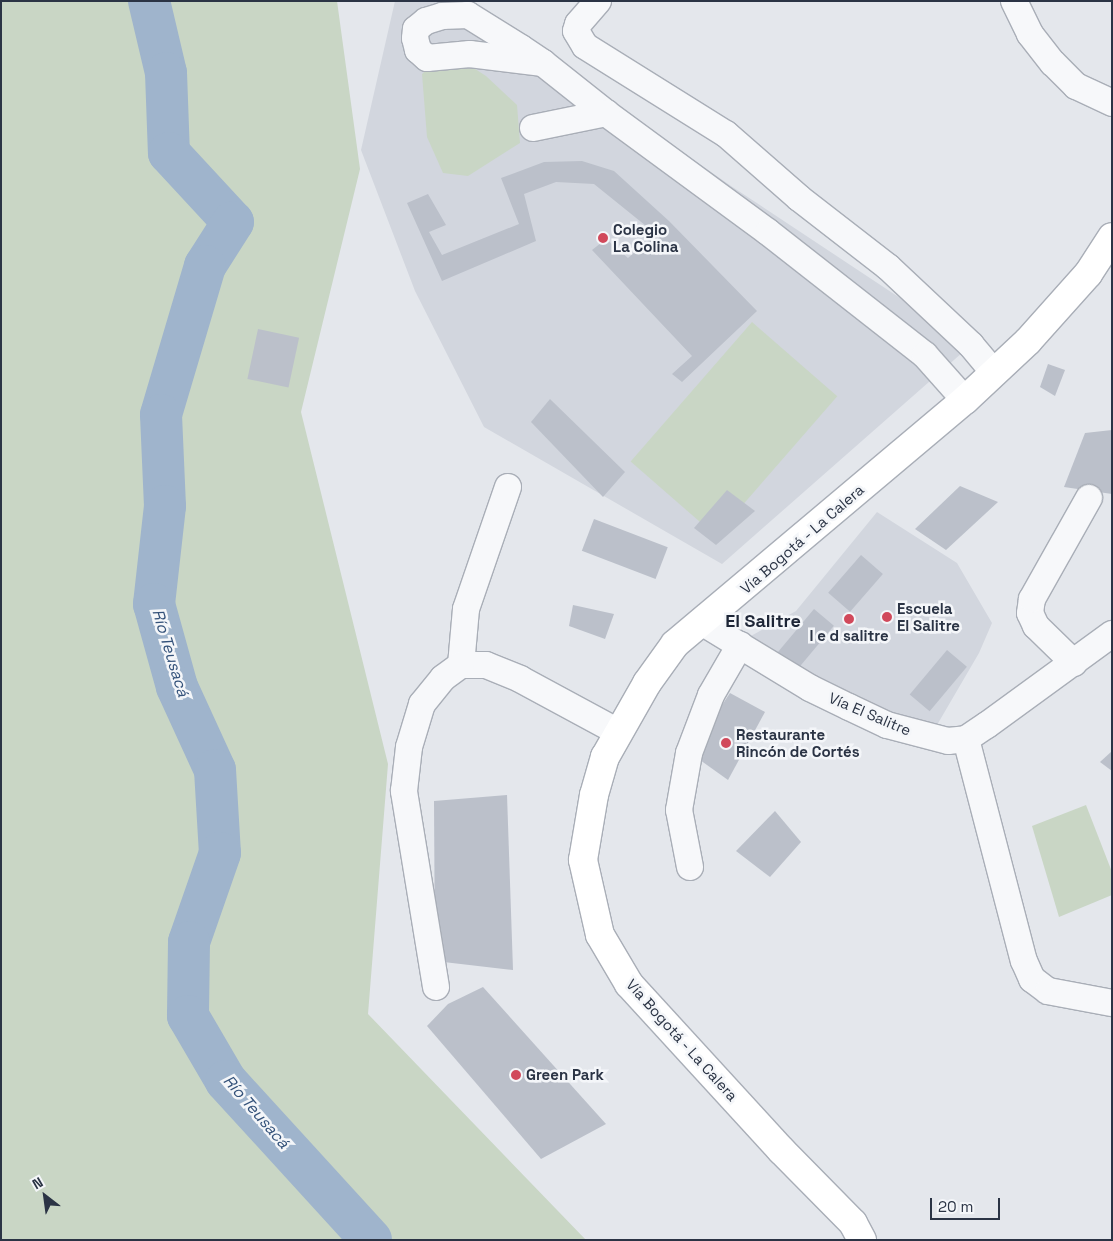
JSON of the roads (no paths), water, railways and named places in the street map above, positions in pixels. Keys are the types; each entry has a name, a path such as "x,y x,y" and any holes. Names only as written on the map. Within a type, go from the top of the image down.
{"main road":[{"name":"Vía Bogotá - La Calera","path":"862,1240 853,1223 781,1150 629,984 600,935 583,860 604,757 675,644 703,623 965,400 992,371 1056,313 1088,274 1112,237"}],"street":[{"path":"598,1 578,24 576,32 585,46 726,134 798,198 888,267 971,344 992,371"},
{"path":"1014,1 1030,34 1053,63 1076,86 1112,103"},
{"path":"542,63 606,113 768,232 925,355 965,400"},
{"path":"533,128 606,113"},
{"path":"461,665 460,644 466,609 508,487"},
{"path":"1074,663 1036,626 1030,613 1032,599 1088,498"},
{"name":"Vía El Salitre","path":"703,623 810,688 888,725 920,736 948,741 966,739"},
{"path":"1112,634 966,739 1024,961 1032,980 1048,991 1112,1004"},
{"path":"690,867 679,810 689,753 711,695 740,645"},
{"path":"436,987 404,791 410,747 422,704 443,678 461,665 486,665 520,679 618,732"}],"waterway":[{"name":"Río Teusacá","path":"149,1 166,73 169,153 233,222 205,266 161,415 165,506 154,604 177,687 215,770 220,853 189,942 188,1016 226,1081 371,1240"}],"place":[{"name":"Colegio La Colina","path":"603,238"},
{"name":"Escuela El Salitre","path":"887,617"},
{"name":"I e d salitre","path":"849,619"},
{"name":"Restaurante Rincón de Cortés","path":"726,743"},
{"name":"Green Park","path":"516,1075"}],"district":[{"name":"El Salitre","path":"763,621"}]}
